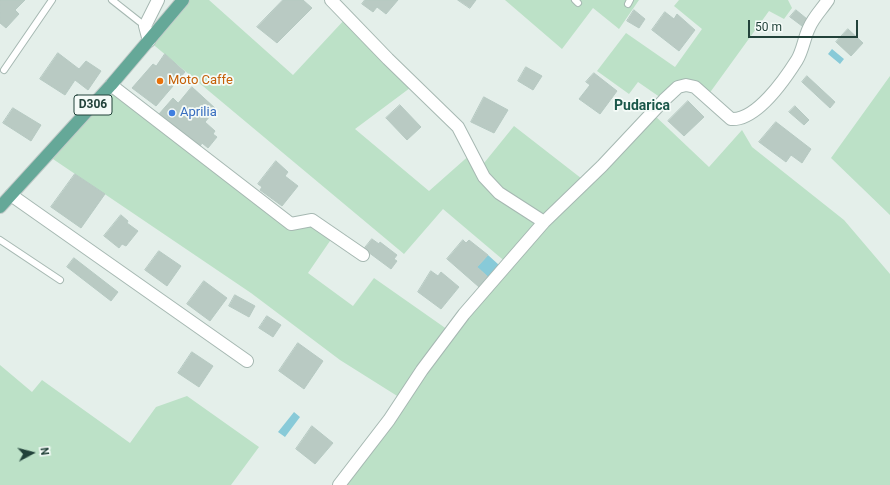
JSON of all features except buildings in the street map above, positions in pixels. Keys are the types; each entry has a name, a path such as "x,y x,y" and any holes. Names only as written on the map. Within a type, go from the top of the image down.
{"main road":[{"name":"D306","path":"0,207 111,85 183,0"}],"street":[{"path":"149,41 145,26 158,0"},
{"path":"331,0 388,59 458,127 484,177 499,193 544,222"},
{"path":"339,485 389,420 422,370 464,314 544,222 678,87 695,87 731,119 739,119 747,116 764,103 798,58 809,27 828,0"},
{"path":"111,85 291,224 312,220 363,255"},
{"path":"11,195 247,361"}],"lane":[{"path":"4,70 52,0"},
{"path":"112,0 145,26"},
{"path":"0,240 60,280"}],"green space":[{"path":"183,0 209,0 293,75 346,18 414,85 355,129 429,191 472,153 480,168 514,126 586,182 652,113 709,167 742,130 752,147 844,220 890,274 890,485 338,485 402,399 340,360 251,293 47,155 111,85 291,228 310,222 332,238 308,273 353,306 374,278 451,332 508,264 443,209 404,254 149,41"},
{"path":"505,0 639,0 619,29 593,8 562,49"},
{"path":"679,0 788,0 792,8 784,19 769,11 706,98 686,85 664,100 638,82 629,94 597,71 626,33 675,67 702,29 674,6"},
{"path":"890,76 890,215 831,158"},
{"path":"0,365 32,392 42,380 130,443 156,407 187,396 259,447 231,485 0,485"}],"water":[{"path":"832,49 844,59 840,64 828,54"},
{"path":"488,255 499,265 488,277 477,267"},
{"path":"294,412 300,417 285,437 278,432"}],"place":[{"name":"Moto Caffe","path":"160,81"},
{"name":"Aprilia","path":"172,113"}],"district":[{"name":"Pudarica","path":"642,106"}]}
